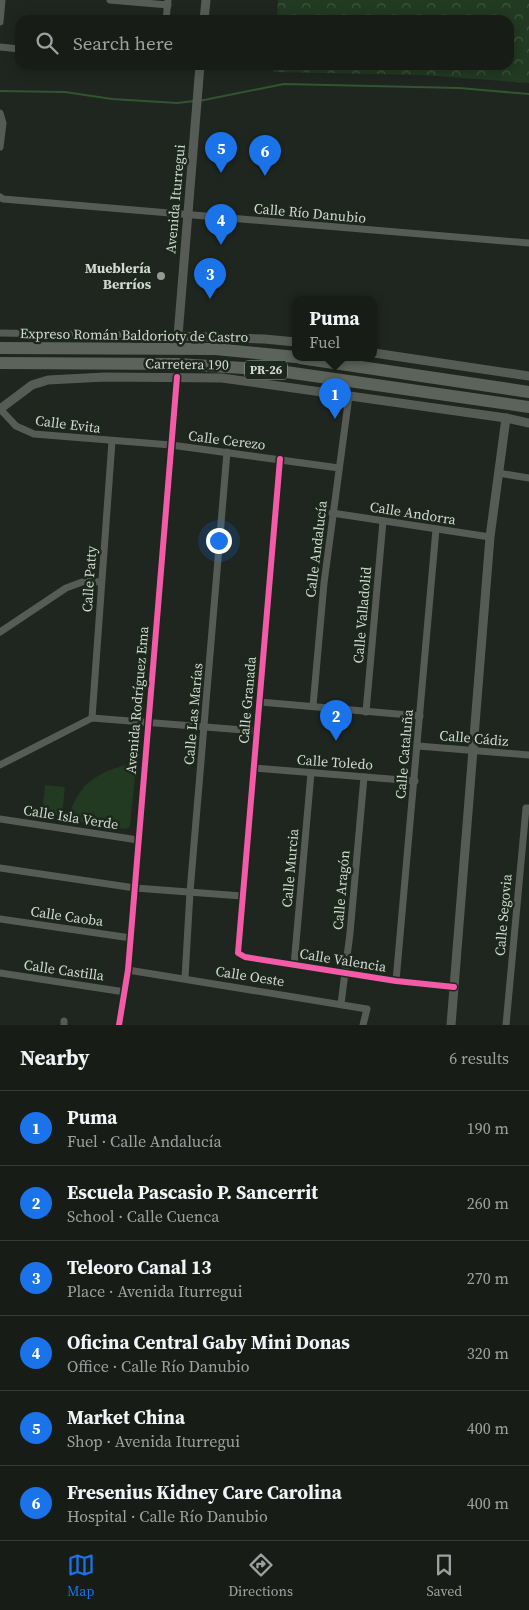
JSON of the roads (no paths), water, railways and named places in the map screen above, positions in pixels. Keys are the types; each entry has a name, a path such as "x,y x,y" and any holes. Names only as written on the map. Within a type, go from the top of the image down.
{"highway":[{"name":"Expreso Román Baldorioty de Castro","path":"0,348 215,349 292,357"},
{"name":"Expreso Román Baldorioty de Castro","path":"318,361 529,392"},
{"name":"Expreso Román Baldorioty de Castro","path":"0,363 176,364 244,368 286,372 529,407"}],"street":[{"path":"0,22 2,0"},
{"path":"110,0 168,2 167,15"},
{"path":"204,15 206,0"},
{"path":"0,47 15,48"},
{"name":"Avenida Iturregui","path":"178,336 200,70"},
{"path":"0,113 3,123 0,147"},
{"name":"Calle Río Danubio","path":"0,197 3,199 529,243"},
{"path":"0,334 178,336 292,342"},
{"path":"377,353 529,376"},
{"name":"Carretera 190","path":"0,409 32,385 48,380 105,377 176,377 236,379 506,418 529,423"},
{"name":"Avenida Rodríguez Ema","path":"119,1025 131,938 176,377"},
{"name":"Calle Andalucía","path":"313,706 332,513 349,396"},
{"name":"Calle Evita","path":"0,409 16,426 34,434 112,441"},
{"path":"451,1025 490,537 506,418"},
{"name":"Calle Cerezo","path":"112,441 171,445 339,468"},
{"name":"Calle Patty","path":"92,718 112,441"},
{"name":"Calle Las Marías","path":"185,978 190,892 227,452"},
{"name":"Calle Granada","path":"238,943 280,459"},
{"path":"498,473 529,478"},
{"name":"Calle Andorra","path":"332,513 490,537"},
{"name":"Calle Valladolid","path":"366,712 383,521"},
{"name":"Calle Cataluña","path":"396,981 436,528"},
{"path":"0,632 66,588 84,581 101,582"},
{"path":"260,702 420,716"},
{"path":"0,765 92,718 257,732"},
{"name":"Calle Cádiz","path":"418,746 529,754"},
{"name":"Calle Toledo","path":"254,768 414,781"},
{"name":"Calle Murcia","path":"294,965 310,773"},
{"name":"Calle Aragón","path":"341,1004 346,974 364,777"},
{"name":"Calle Segovia","path":"506,1025 527,808"},
{"name":"Calle Isla Verde","path":"0,819 138,840"},
{"path":"0,868 135,888 242,896"},
{"name":"Calle Caoba","path":"0,919 131,938"},
{"name":"Calle Valencia","path":"238,943 238,953 245,957 346,974 454,988"},
{"name":"Calle Oeste","path":"128,970 367,1009 363,1025"},
{"name":"Calle Castilla","path":"0,973 125,992"}],"waterway":[{"path":"199,101 284,84 459,88 529,94"},
{"path":"0,91 65,92 112,99 177,103 194,101"}],"place":[{"name":"Market China","path":"221,173"},
{"name":"Fresenius Kidney Care Carolina","path":"265,176"},
{"name":"Oficina Central Gaby Mini Donas","path":"221,245"},
{"name":"Mueblería Berríos","path":"161,276"},
{"name":"Teleoro Canal 13","path":"210,299"},
{"name":"Puma","path":"335,419"},
{"name":"Escuela Pascasio P. Sancerrit","path":"336,741"}]}
